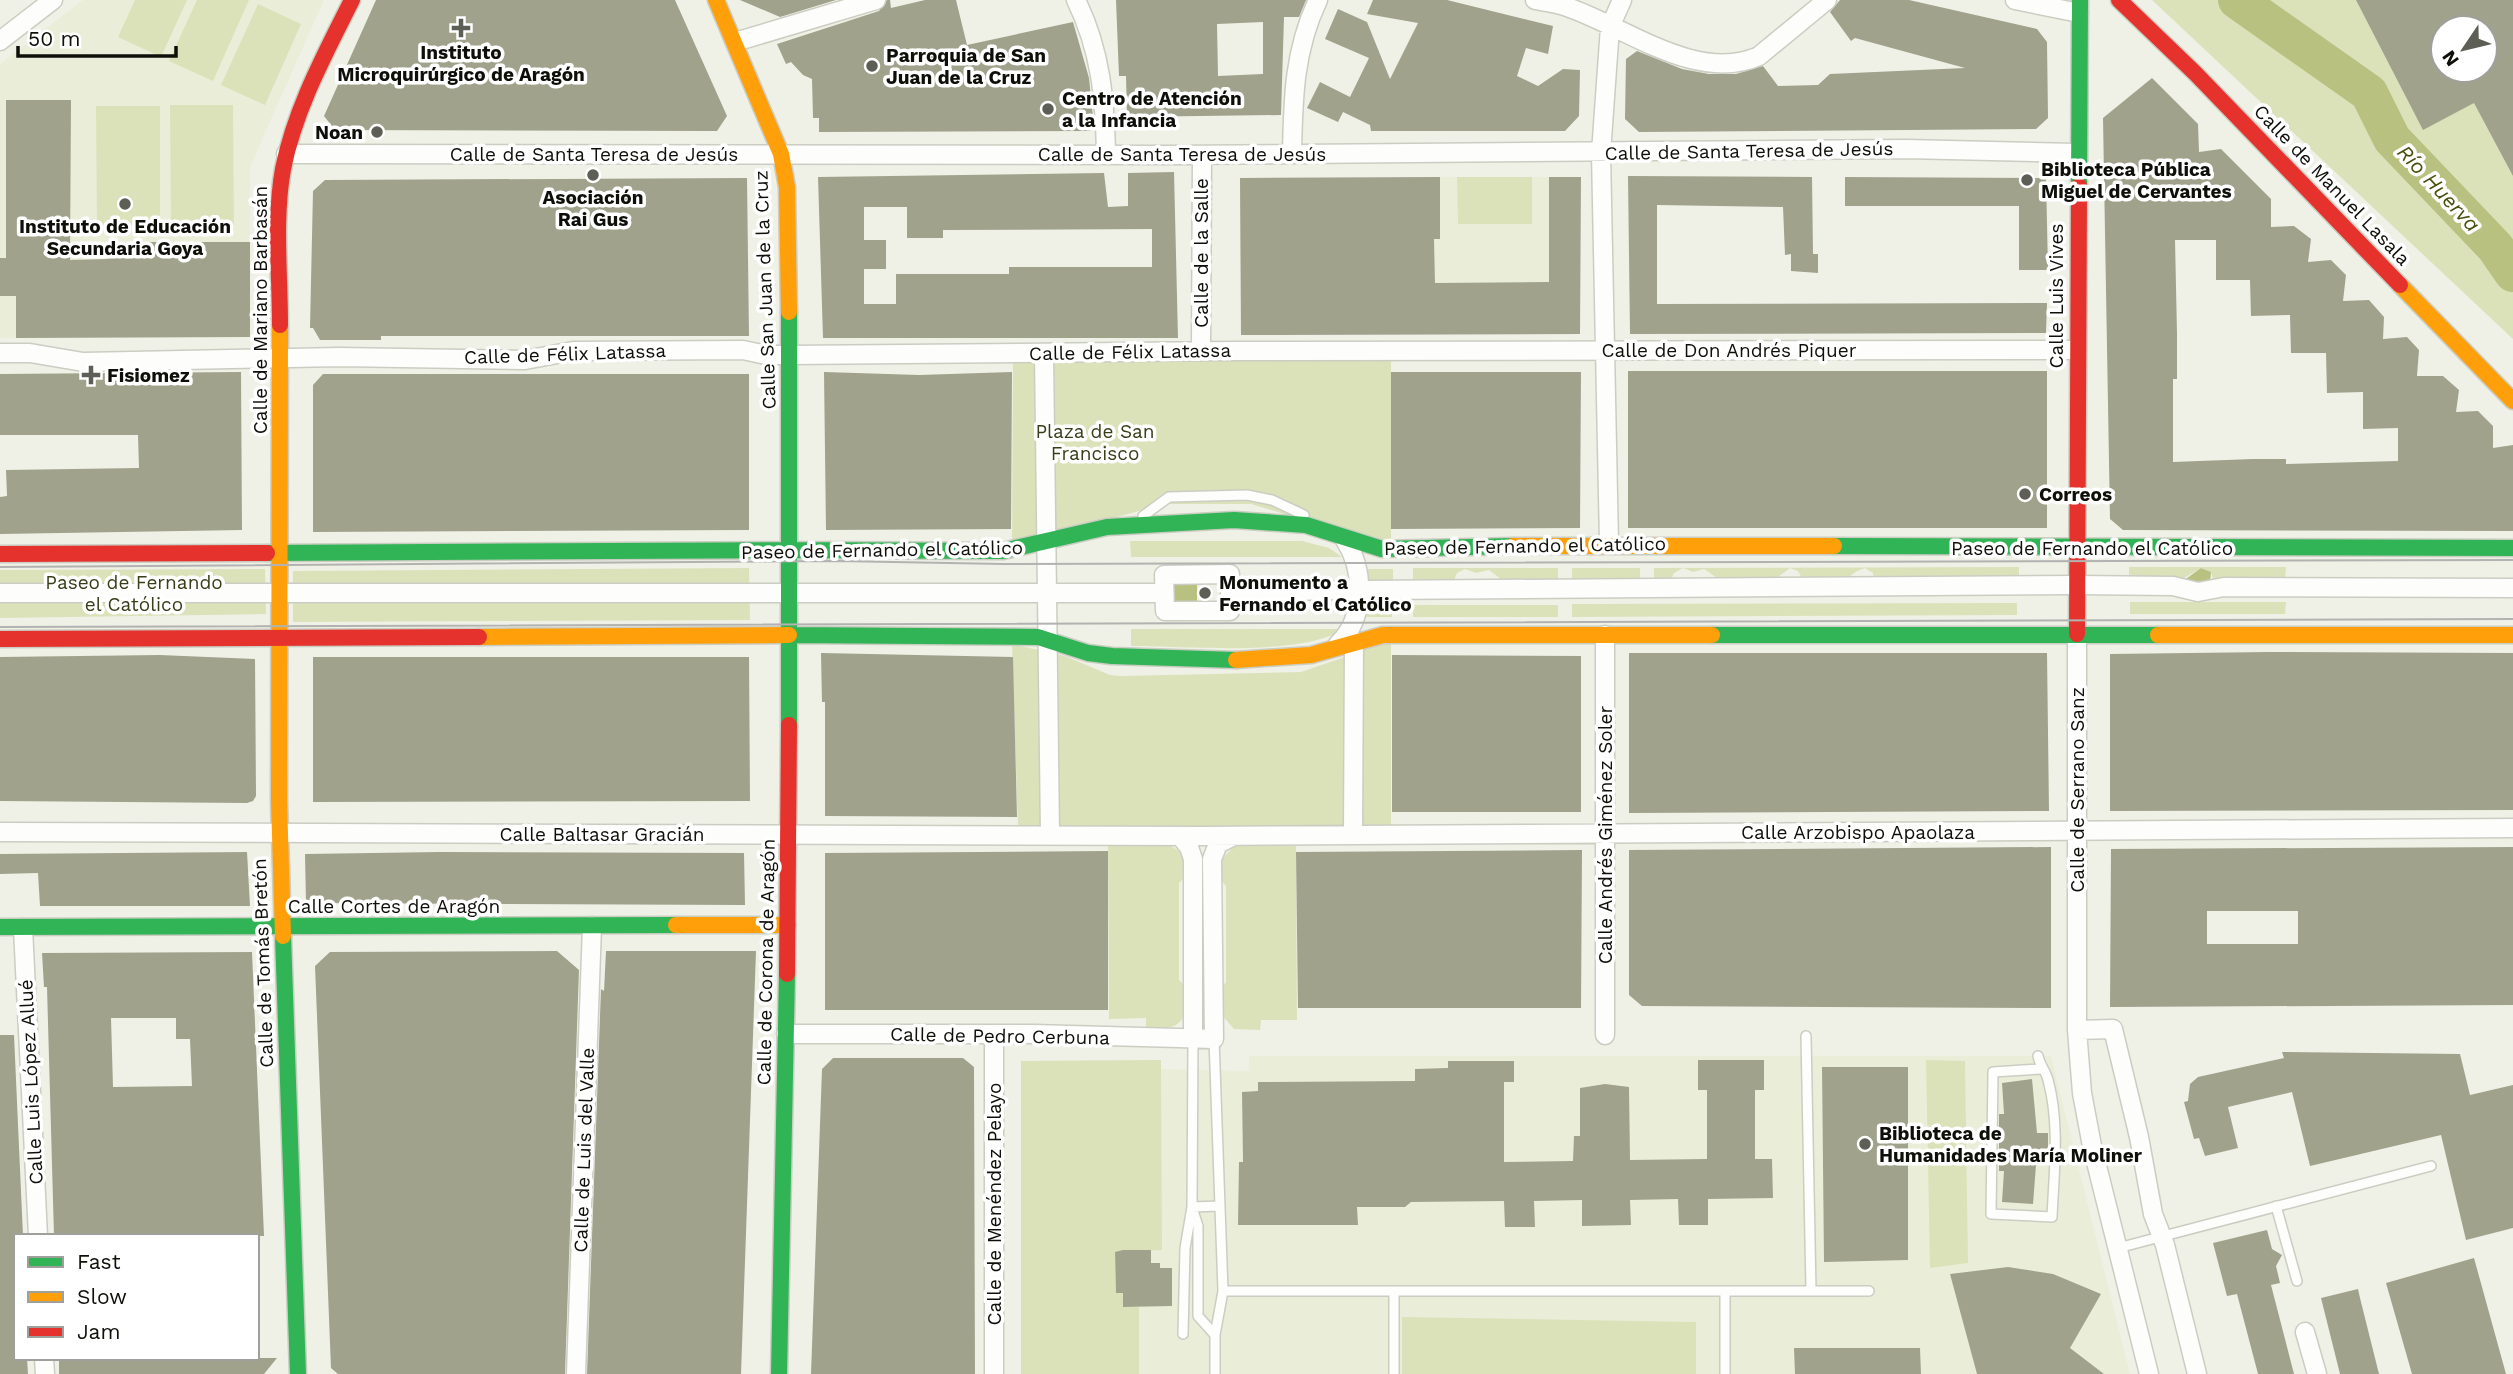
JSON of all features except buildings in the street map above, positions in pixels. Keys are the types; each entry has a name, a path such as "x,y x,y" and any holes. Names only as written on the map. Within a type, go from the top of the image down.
{"main road":[{"name":"Calle de Mariano Barbasán","path":"280,551 281,197 286,154 306,99 352,0"},
{"name":"Calle San Juan de la Cruz","path":"716,0 781,154 787,187 790,550"},
{"name":"Calle de Manuel Lasala","path":"2119,0 2195,73 2513,401"},
{"name":"Calle Luis Vives","path":"2077,549 2077,153 2080,6"},
{"name":"Paseo de Fernando el Católico","path":"0,554 280,551 992,552 1024,550 1095,528 1134,525 1295,524 1322,529 1345,540 1382,549 1609,544 2077,549 2513,548"},
{"name":"Calle de Serrano Sanz","path":"2077,549 2077,634"},
{"name":"Calle de Corona de Aragón","path":"779,1374 788,925 790,550"},
{"name":"Calle de Tomás Bretón","path":"280,551 282,928 298,1374"},
{"path":"0,639 789,635 1047,639 1088,653 1112,656 1296,658 1354,640 1383,635 2513,635"},
{"name":"Calle Cortes de Aragón","path":"0,927 788,925"}],"street":[{"path":"0,41 53,0"},
{"path":"735,42 876,0"},
{"path":"1076,0 1095,44 1101,68 1106,155"},
{"path":"1293,153 1295,74 1302,42 1318,0"},
{"path":"1535,0 1565,6 1684,56 1719,65 1759,56 1777,44 1827,0"},
{"path":"1609,544 1601,153 1610,27 1622,0"},
{"path":"2015,0 2080,6"},
{"name":"Calle de Santa Teresa de Jesús","path":"286,154 1202,155 1906,149 2077,153"},
{"name":"Calle de la Salle","path":"1201,351 1202,155"},
{"name":"Calle de Félix Latassa","path":"0,353 30,353 83,362 281,358 525,360 573,351 743,349 766,355 1381,350"},
{"name":"Calle de Don Andrés Piquer","path":"1381,350 2077,350"},
{"path":"1044,354 1050,835"},
{"path":"1332,648 1351,630 1357,615 1356,562 1345,540"},
{"path":"1230,574 1230,592 1230,611 1165,611 1164,575 1230,574"},
{"name":"Paseo de Fernando el Católico","path":"1374,590 2077,585 2173,586 2197,592 2224,587 2513,588"},
{"path":"1230,592 1345,590"},
{"path":"1047,592 1164,593"},
{"name":"Paseo de Fernando el Católico","path":"0,593 1047,592"},
{"name":"Calle de Serrano Sanz","path":"2077,634 2077,1030 2082,1093 2149,1374"},
{"name":"Calle Andrés Giménez Soler","path":"1605,635 1605,1035"},
{"path":"1353,834 1354,640"},
{"name":"Calle Arzobispo Apaolaza","path":"1203,836 2513,828"},
{"name":"Calle Baltasar Gracián","path":"0,832 1203,836"},
{"path":"1180,836 1189,847 1192,859 1194,1039"},
{"path":"1214,1039 1212,859 1219,844 1234,836"},
{"name":"Calle de Luis del Valle","path":"576,1374 592,926"},
{"name":"Calle Luis López Allué","path":"23,928 38,1234"},
{"path":"2077,1030 2113,1029 2139,1137 2152,1214 2161,1235 2197,1374"},
{"name":"Calle de Pedro Cerbuna","path":"786,1034 994,1034 1214,1039"},
{"name":"Calle de Menéndez Pelayo","path":"994,1034 994,1374"},
{"path":"2305,1332 2317,1374"}],"lane":[{"path":"1134,525 1158,503 1169,498 1247,495 1285,505 1308,517 1322,529"},
{"path":"1807,1036 1811,1291"},
{"path":"1184,1334 1185,1248 1192,1207 1194,1039"},
{"path":"1214,1039 1223,1291 1215,1335 1215,1374"},
{"path":"2038,1056 2040,1069 2048,1077 2056,1143 2052,1217 1991,1214 1993,1072 2040,1069"},
{"path":"2118,1248 2431,1166"},
{"path":"1192,1207 1220,1206"},
{"path":"2276,1206 2297,1281"},
{"path":"1192,1207 1198,1226 1198,1316 1215,1335"},
{"path":"1223,1291 1869,1291"},
{"path":"1394,1292 1394,1374"},
{"path":"1725,1292 1725,1374"}],"shaded area":[{"name":"Instituto de Educación Secundaria Goya","path":"83,0 324,0 250,167 250,337 0,338 0,64"},
{"path":"1424,177 1581,177 1580,334 1408,334"},
{"path":"2201,568 2211,572 2207,586 2183,581"},
{"path":"1171,580 1197,580 1197,606 1171,606"},
{"path":"1249,1056 2051,1056 2130,1374 1021,1374 1021,1061 1161,1060 1161,1069 1249,1071"}],"green space":[{"path":"135,0 187,0 161,57 118,37"},
{"path":"197,0 249,0 213,81 169,61"},
{"path":"2152,0 2513,0 2513,339"},
{"path":"258,4 301,24 265,105 221,85"},
{"path":"170,105 233,105 234,231 171,231"},
{"path":"96,106 160,106 160,231 97,231"},
{"path":"1457,177 1532,177 1532,224 1458,224"},
{"name":"Plaza de San Francisco","path":"1013,360 1391,360 1391,546 1251,504 1165,504 1012,545"},
{"path":"1130,541 1302,541 1329,548 1342,557 1131,557"},
{"path":"2019,567 2019,580 1874,580 1873,573 1865,568 1845,580 1803,580 1798,571 1790,568 1774,580 1720,580 1704,569 1693,572 1683,568 1674,573 1671,580 1654,579 1654,568"},
{"path":"2129,567 2286,567 2285,579 2213,579 2211,572 2201,568 2184,578 2129,578"},
{"path":"749,568 750,620 293,622 293,571"},
{"path":"1413,568 1558,568 1558,580 1502,580 1489,570 1476,573 1465,569 1457,573 1454,580 1413,580"},
{"path":"1572,568 1640,568 1640,580 1572,580"},
{"name":"Paseo de Fernando el Católico","path":"265,569 266,614 0,618 0,570"},
{"path":"1366,569 1393,569 1393,581 1366,581"},
{"path":"2130,602 2286,602 2285,614 2130,614"},
{"path":"2017,603 2017,615 1572,617 1572,604"},
{"path":"1366,605 1392,605 1392,617 1366,617"},
{"path":"1413,605 1558,605 1558,617 1413,617"},
{"path":"1131,629 1343,629 1324,638 1272,647 1210,648 1131,646"},
{"path":"1391,641 1391,827 1018,828 1012,644 1065,656 1110,675 1121,676 1301,672"},
{"path":"1108,844 1168,845 1177,850 1185,861 1187,875 1179,883 1179,980 1187,988 1183,1017 1175,1026 1146,1029 1146,1018 1109,1019"},
{"path":"1236,845 1296,846 1297,1020 1261,1020 1260,1030 1234,1029 1221,1014 1219,991 1226,982 1226,886 1218,877 1219,861"},
{"path":"1161,1060 1162,1250 1115,1252 1116,1293 1123,1293 1123,1307 1139,1307 1139,1374 1021,1374 1021,1061"},
{"path":"1926,1060 1965,1061 1968,1263 1930,1268"},
{"path":"1402,1317 1696,1322 1696,1374 1402,1374"}],"waterway":[{"name":"Río Huerva","path":"2237,0 2369,93 2392,139 2495,247 2513,273"}],"tram line":[{"path":"0,567 838,561 1003,564 2513,560"},
{"path":"0,627 2513,619"}],"traffic: fast":[{"path":"2079,186 2080,0"},
{"path":"789,312 789,725"},
{"path":"790,550 1003,551 1107,527 1234,520 1306,525 1382,549 1513,546"},
{"path":"1834,546 2513,548"},
{"path":"267,553 790,550"},
{"path":"789,635 1038,637 1088,653 1112,656 1236,660"},
{"path":"1712,635 2158,635"},
{"path":"0,927 676,925"},
{"path":"283,936 298,1374"},
{"path":"779,1374 787,974"}],"traffic: slow":[{"path":"716,0 781,154 787,187 789,312"},
{"path":"2400,285 2513,401"},
{"path":"280,325 279,801 283,936"},
{"path":"1513,546 1834,546"},
{"path":"479,637 789,635"},
{"path":"1236,660 1311,655 1383,635 1712,635"},
{"path":"2158,635 2513,635"},
{"path":"676,925 788,925"}],"traffic: jam":[{"path":"280,325 278,227 283,169 303,103 352,0"},
{"path":"2119,0 2195,73 2400,285"},
{"path":"2077,634 2079,186"},
{"path":"0,554 267,553"},
{"path":"0,639 479,637"},
{"path":"787,974 789,725"}],"place":[{"name":"Instituto Microquirúrgico de Aragón","path":"461,28"},
{"name":"Parroquia de San Juan de la Cruz","path":"872,66"},
{"name":"Centro de Atención a la Infancia","path":"1048,109"},
{"name":"Noan","path":"377,132"},
{"name":"Asociación Rai Gus","path":"593,175"},
{"name":"Biblioteca Pública Miguel de Cervantes","path":"2027,180"},
{"name":"Instituto de Educación Secundaria Goya","path":"125,204"},
{"name":"Fisiomez","path":"91,375"},
{"name":"Correos","path":"2025,494"},
{"name":"Monumento a Fernando el Católico","path":"1205,593"},
{"name":"Biblioteca de Humanidades María Moliner","path":"1865,1144"}]}
